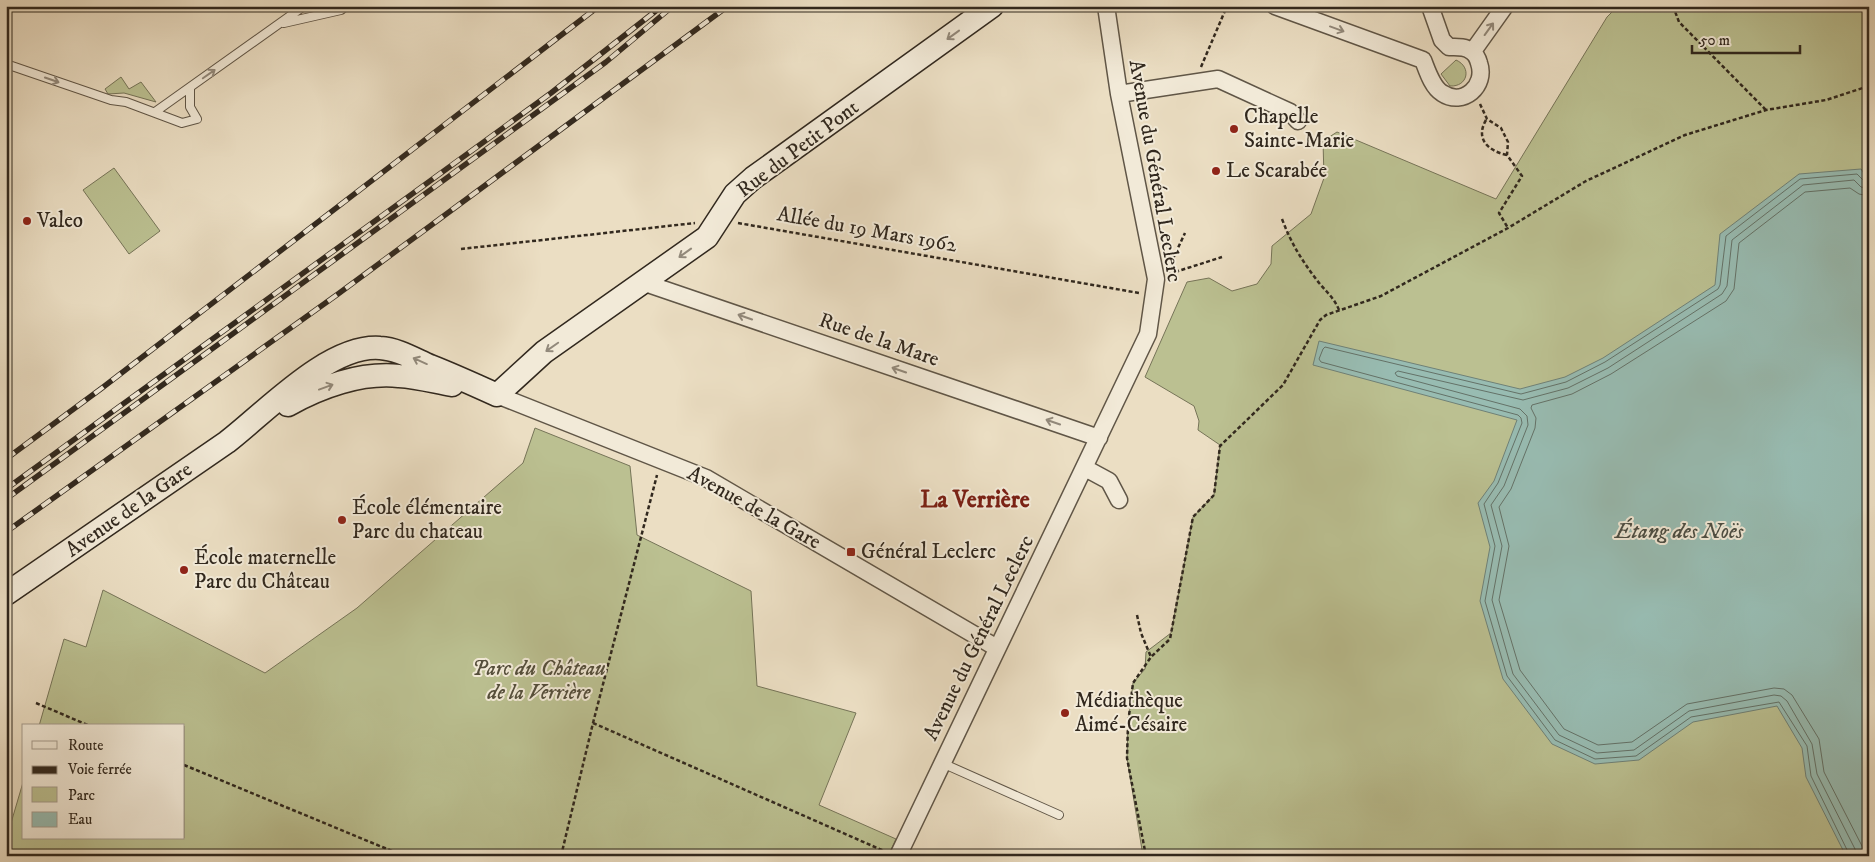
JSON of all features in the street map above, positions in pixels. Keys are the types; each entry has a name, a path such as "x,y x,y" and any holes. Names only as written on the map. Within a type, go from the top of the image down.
{"street":[{"name":"Rue du Petit Pont","path":"497,395 544,352 645,283 707,237 720,220 735,194 753,178 992,6"},
{"name":"Avenue du Général Leclerc","path":"894,854 942,763 1148,334 1156,279 1119,94 1106,6"},
{"path":"1275,6 1423,60 1441,93 1456,99 1472,94 1479,84 1482,72 1473,51 1463,47 1449,47 1442,40 1430,6"},
{"path":"1473,51 1505,6"},
{"path":"1119,94 1218,79 1290,112 1298,121"},
{"name":"Rue de la Mare","path":"645,283 1099,438"},
{"name":"Avenue de la Gare","path":"251,424 268,407 342,354 364,348 382,348 400,352 497,395 706,478 997,648"},
{"name":"Avenue de la Gare","path":"6,594 251,424 327,386 359,378 397,375 497,395"},
{"path":"1085,468 1109,481 1119,500"}],"lane":[{"path":"155,112 304,6"},
{"path":"280,24 341,10 346,6"},
{"path":"6,64 111,100 126,102 182,123 197,118 190,107 190,88"},
{"path":"942,763 1059,815"}],"path":[{"path":"1194,83 1227,6"},
{"path":"1673,6 1679,22 1766,110"},
{"path":"1146,856 1127,758 1133,683 1151,657 1170,639 1193,517 1214,495 1220,446 1282,385 1320,320 1326,315 1381,296 1508,228 1586,181 1685,134 1766,110 1826,100 1869,86"},
{"path":"1864,88 1869,96"},
{"path":"1472,94 1487,119 1501,128 1508,142 1507,155 1522,176 1499,213 1508,228"},
{"path":"1487,119 1483,126 1482,134 1485,144 1495,153 1507,155"},
{"path":"1282,219 1296,252 1318,282 1331,294 1339,310"},
{"name":"Allée du 19 Mars 1962","path":"461,249 720,220 1148,294"},
{"path":"1185,233 1165,275 1222,257"},
{"path":"561,856 661,459"},
{"path":"1137,615 1141,633 1151,657"},
{"path":"36,703 85,724"},
{"path":"593,723 894,854"},
{"path":"185,765 404,856"}],"green space":[{"path":"1618,6 1869,6 1869,856 1143,856 1127,758 1128,724 1133,683 1145,669 1146,652 1171,633 1193,517 1214,495 1220,445 1198,430 1199,421 1194,406 1145,377 1187,282 1209,278 1232,291 1257,284 1271,264 1272,246 1311,214 1324,178 1323,141 1337,132 1496,199 1607,17"},
{"path":"1456,60 1464,67 1466,76 1461,83 1450,86 1441,74"},
{"path":"121,77 129,89 141,82 156,102 124,93 108,94 105,89"},
{"path":"114,168 160,231 129,254 83,190"},
{"name":"Parc du Château de la Verrière","path":"535,428 630,466 637,535 751,591 757,686 856,713 819,805 896,839 888,856 6,856 6,840 22,786 22,840 185,840 185,724 40,724 64,639 86,647 103,590 265,673 357,608 523,463"}],"water":[{"name":"Étang des Noës","path":"1861,169 1869,181 1869,856 1846,856 1806,777 1802,748 1777,706 1693,722 1639,760 1595,764 1552,744 1503,679 1480,601 1490,547 1478,503 1494,481 1517,420 1313,365 1319,341 1520,389 1565,377 1603,358 1715,285 1720,234 1799,174"}],"railway":[{"path":"6,459 102,388 599,6"},
{"path":"6,489 551,93 662,6"},
{"path":"6,499 606,62 673,6"},
{"path":"6,532 338,294 728,6"}],"place":[{"name":"Chapelle Sainte-Marie","path":"1234,129"},
{"name":"Le Scarabée","path":"1216,171"},
{"name":"Valeo","path":"27,221"},
{"name":"École élémentaire Parc du chateau","path":"342,520"},
{"name":"Général Leclerc","path":"851,552"},
{"name":"École maternelle Parc du Château","path":"184,570"},
{"name":"Médiathèque Aimé-Césaire","path":"1065,713"}],"district":[{"name":"La Verrière","path":"975,500"}]}
